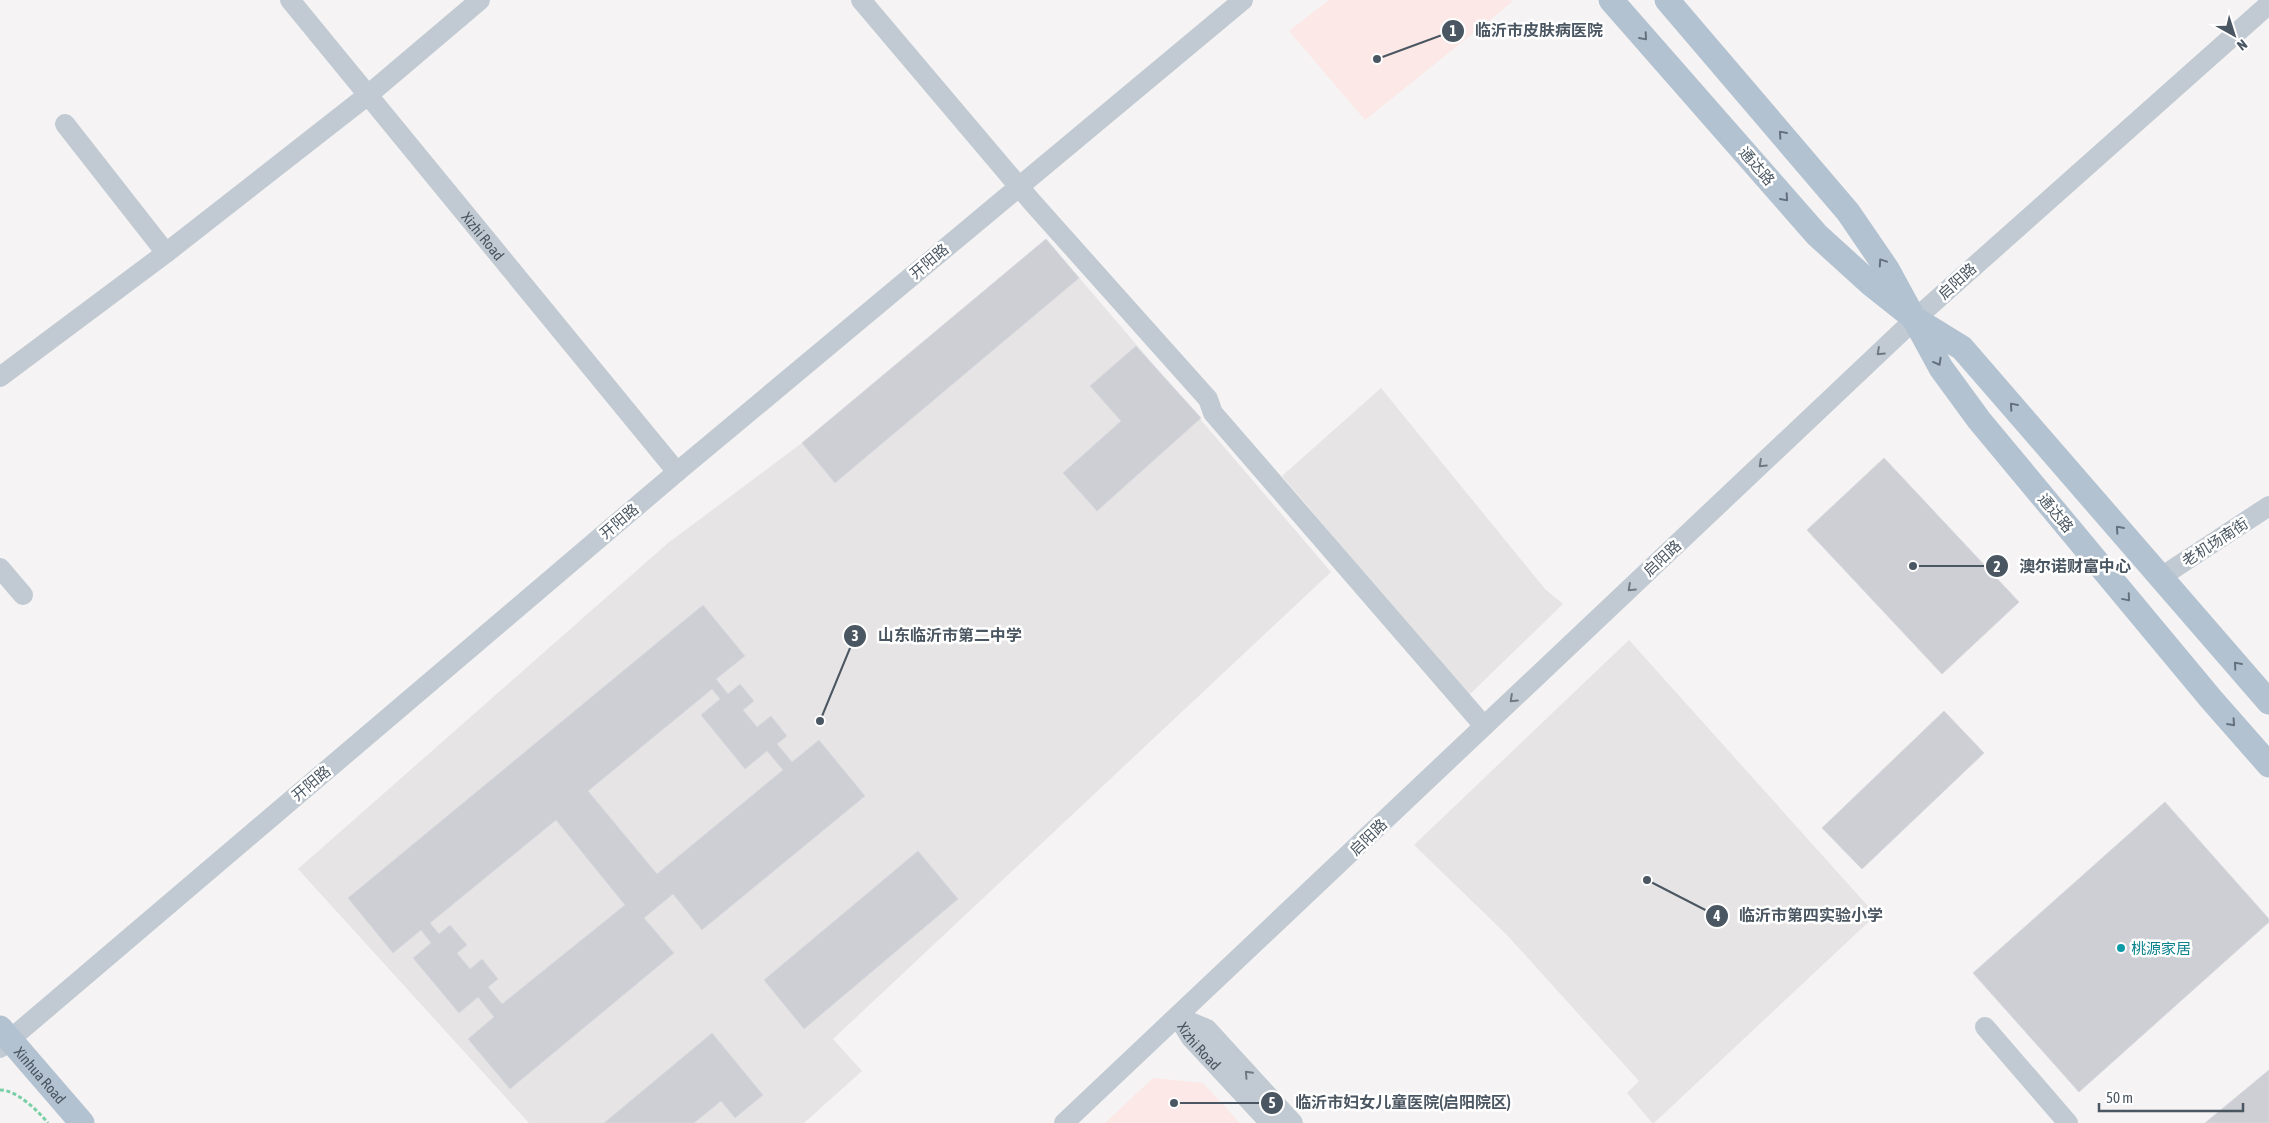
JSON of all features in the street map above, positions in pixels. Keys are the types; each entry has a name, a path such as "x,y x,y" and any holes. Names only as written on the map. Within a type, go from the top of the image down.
{"main road":[{"name":"通达路","path":"1611,0 1818,235 1872,284 1915,319 1962,348 2269,702"},
{"name":"通达路","path":"1667,0 1848,212 1887,269 1941,368 1978,420 2211,699 2269,765"},
{"name":"Xinhua Road","path":"3,1038 82,1123"}],"street":[{"name":"Xizhi Road","path":"290,0 677,472"},
{"path":"0,377 166,253 368,95 480,0"},
{"path":"861,0 1019,186 1208,399 1213,413 1484,726"},
{"name":"开阳路","path":"3,1038 1243,0"},
{"name":"启阳路","path":"1064,1123 1915,319 2269,4"},
{"path":"65,124 166,253"},
{"name":"老机场南街","path":"2161,577 2269,506"},
{"path":"0,568 23,595"},
{"name":"Xizhi Road","path":"1178,1017 1191,1038 1270,1123"},
{"name":"Xizhi Road","path":"1178,1017 1207,1029 1293,1123"},
{"path":"1075,1123 1167,1037 1178,1017"},
{"path":"1985,1027 2068,1123"}],"path":[{"path":"0,1090 6,1090 34,1107 48,1123"}],"shaded area":[{"path":"1329,0 1511,0 1512,2 1365,120 1289,31"},
{"path":"1046,239 1331,572 833,1039 862,1071 804,1123 529,1123 298,869 668,543 802,443"},
{"path":"1381,388 1545,589 1563,604 1468,696 1282,476"},
{"path":"1629,640 1876,915 1654,1123 1627,1093 1639,1081 1507,935 1414,845"},
{"path":"1153,1078 1203,1083 1240,1123 1105,1123"}],"building":[{"path":"1046,239 1079,278 835,483 802,443"},
{"path":"1136,346 1201,418 1097,511 1063,473 1121,421 1090,386"},
{"path":"1884,458 2019,602 1942,674 1807,530"},
{"path":"703,605 745,656 716,679 728,694 740,684 754,701 743,710 757,727 771,716 787,736 777,744 792,762 819,740 865,796 702,930 673,894 644,918 674,953 510,1089 468,1039 494,1017 478,997 459,1013 413,958 431,943 421,930 393,953 348,898","holes":["712,689 720,699 701,715 745,769 767,751 783,770 657,874 588,791","556,820 625,905 502,1004 488,987 498,979 482,959 470,969 457,953 467,945 450,925 439,934 430,923"]},
{"path":"1944,711 1984,753 1862,869 1822,828"},
{"name":"桃源家居","path":"2165,802 2269,919 2269,922 2079,1092 1973,973"},
{"path":"918,851 958,899 804,1029 764,980"},
{"path":"712,1033 763,1095 735,1118 721,1101 694,1123 604,1123"},
{"path":"2269,1070 2269,1123 2205,1123"}],"place":[{"name":"临沂市皮肤病医院","path":"1377,59"},
{"name":"澳尔诺财富中心","path":"1913,566"},
{"name":"山东临沂市第二中学","path":"820,721"},
{"name":"临沂市第四实验小学","path":"1647,880"},
{"name":"桃源家居","path":"2121,948"},
{"name":"临沂市妇女儿童医院(启阳院区)","path":"1174,1103"}]}
